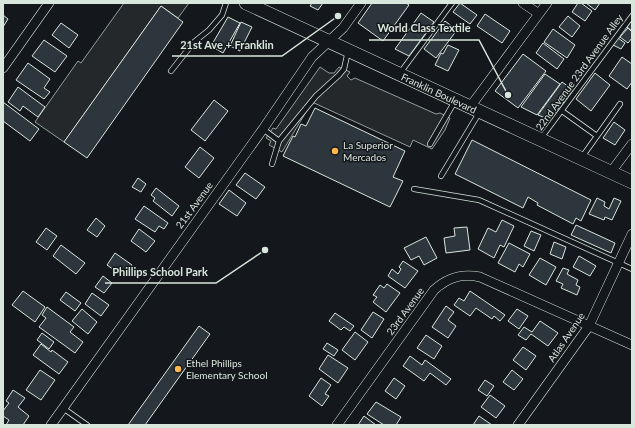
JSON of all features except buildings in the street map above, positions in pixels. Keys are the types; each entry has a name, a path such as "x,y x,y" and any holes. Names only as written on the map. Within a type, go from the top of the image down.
{"main road":[{"name":"Franklin Boulevard","path":"246,3 263,8 348,51 632,182"}],"street":[{"path":"4,63 49,3"},
{"name":"21st Avenue","path":"51,425 263,129 312,57 343,28 361,3"},
{"path":"523,3 538,14"},
{"path":"475,110 538,14 547,3"},
{"path":"611,172 632,144"},
{"name":"Atlas Avenue","path":"518,425 589,326 632,234"},
{"name":"23rd Avenue","path":"337,425 434,290 448,279 458,276 469,275 480,277 632,346"}],"lane":[{"path":"171,71 194,42 209,30 222,15 226,3"},
{"path":"399,74 452,3"},
{"name":"22nd Avenue 23rd Avenue Alley","path":"540,140 632,16"},
{"path":"272,164 279,141 316,96 339,75 344,68 348,51"},
{"path":"430,144 455,100"},
{"path":"581,158 620,104"},
{"path":"441,176 475,110"},
{"path":"562,111 597,136"},
{"path":"263,129 279,141"},
{"path":"414,189 479,200 632,269"},
{"path":"63,408 87,425"}],"shaded area":[{"path":"124,3 189,3 178,18 161,6 64,142 35,122 78,61 81,63"},
{"path":"320,67 329,73 334,73 339,67 350,72 347,76 351,80 355,78 436,114 440,113 450,118 445,130 432,149 413,140 410,147 312,102 282,152 269,145 271,141 266,138 273,128 276,129"}],"place":[{"name":"21st Ave + Franklin","path":"338,16"},
{"name":"World Class Textile","path":"508,95"},
{"name":"La Superior Mercados","path":"335,151"},
{"name":"Phillips School Park","path":"265,250"},
{"name":"Ethel Phillips Elementary School","path":"178,369"}]}
